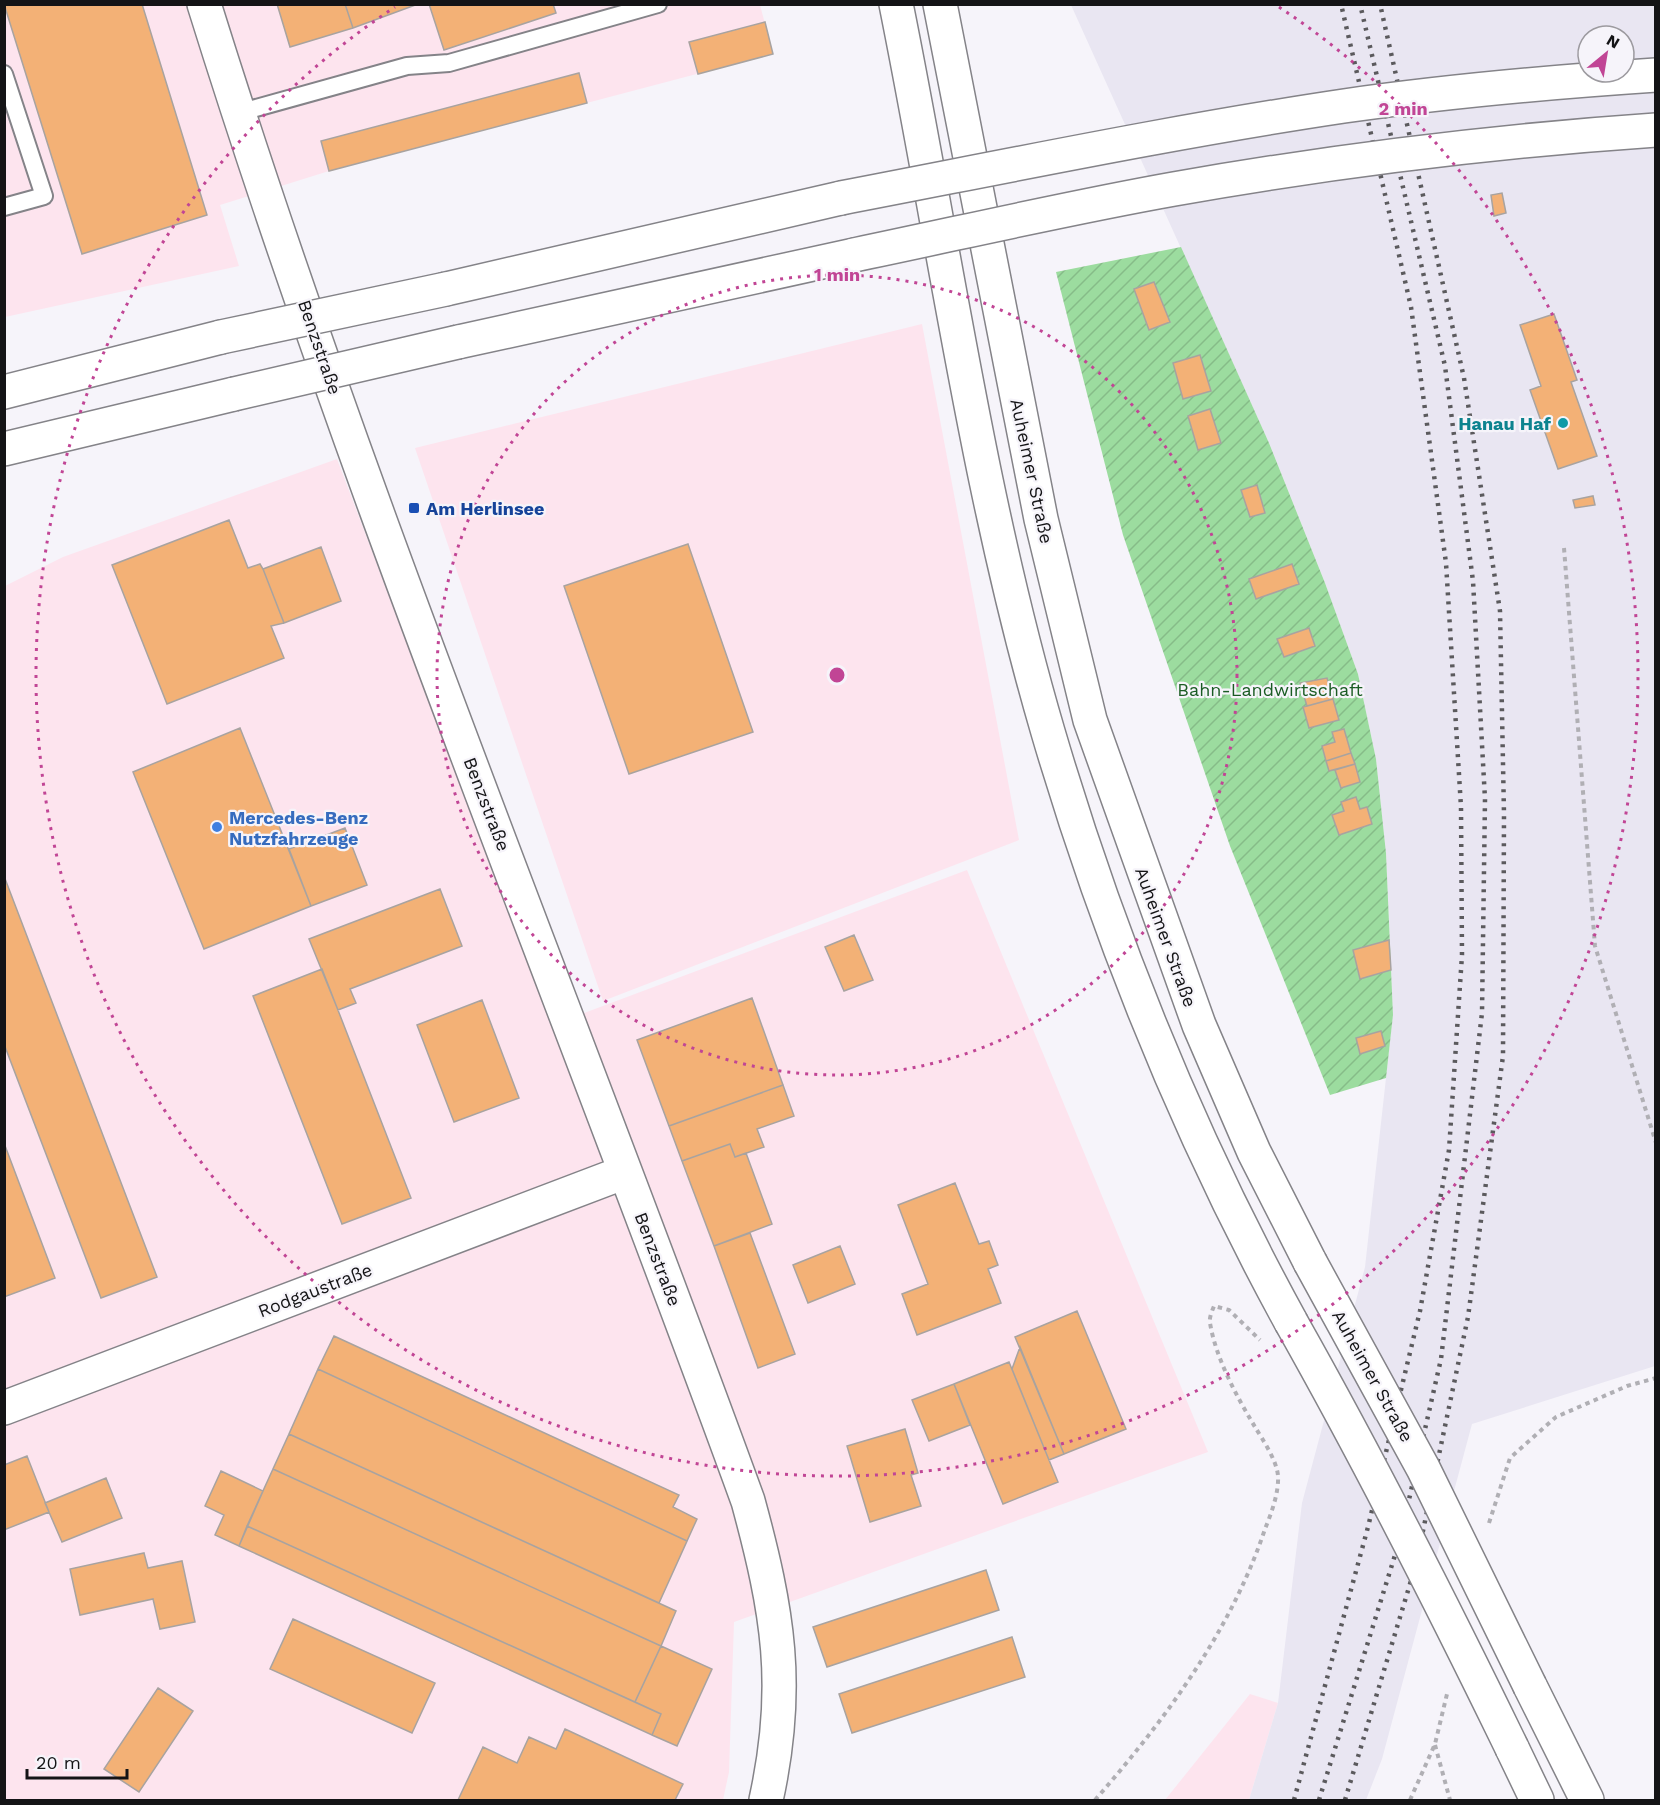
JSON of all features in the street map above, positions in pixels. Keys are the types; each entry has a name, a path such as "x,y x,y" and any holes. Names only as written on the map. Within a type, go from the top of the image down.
{"main road":[{"name":"Benzstraße","path":"204,4 238,113 380,520 748,1502 772,1601 780,1658 780,1712 766,1800"},
{"path":"896,4 948,293 994,520 1048,732 1094,873 1156,1043 1225,1198 1428,1575 1537,1800"},
{"name":"Auheimer Straße","path":"940,4 1041,519 1090,720 1199,1025 1254,1152 1310,1263 1423,1468 1587,1800"},
{"path":"4,392 221,337 446,289 841,198 1167,135 1345,106 1526,84 1656,75"},
{"path":"8,449 458,342 854,255 1206,184 1525,139 1656,130"},
{"name":"Rodgaustraße","path":"4,1408 625,1172"}],"lane":[{"path":"238,113 407,66 449,63 658,4"},
{"path":"4,74 44,196 4,207"}],"path":[{"path":"1564,548 1595,946 1656,1143"},
{"path":"1095,1800 1140,1749 1185,1685 1223,1626 1258,1550 1273,1507 1279,1476 1265,1444 1241,1405 1226,1371 1210,1321 1214,1306 1229,1310 1265,1346"},
{"path":"1435,1744 1450,1800"}],"shaded area":[{"path":"4,5 760,5 773,54 329,171 220,205 239,266 5,317"},
{"path":"1071,5 1655,5 1655,1366 1472,1424 1382,1759 1366,1800 1249,1800 1278,1703 1302,1503 1365,1267 1393,1015 1386,853 1376,759 1358,674 1325,583 1269,443"},
{"path":"922,324 1019,840 603,1001 415,448"},
{"path":"337,459 552,1025 967,870 1208,1452 734,1622 729,1772 723,1800 5,1800 5,586 63,557"},
{"path":"1250,1694 1278,1703 1249,1800 1165,1800"}],"green space":[{"name":"Bahn-Landwirtschaft","path":"1181,247 1269,443 1325,583 1358,674 1376,759 1386,853 1393,1015 1386,1078 1330,1095 1230,846 1123,535 1056,272"}],"building":[{"path":"4,4 142,4 207,215 82,254"},
{"path":"277,4 345,4 353,28 290,47"},
{"path":"345,4 418,4 353,28"},
{"path":"429,4 553,4 556,13 444,50"},
{"path":"765,22 773,54 698,74 689,42"},
{"path":"579,73 587,103 329,171 321,141"},
{"path":"1502,193 1506,213 1494,216 1491,195"},
{"path":"1154,282 1170,322 1149,330 1134,289"},
{"name":"Hanau Haf","path":"1554,314 1577,380 1571,382 1597,456 1558,469 1530,390 1541,386 1520,325"},
{"path":"1200,355 1211,391 1183,399 1173,363"},
{"path":"1210,409 1221,443 1198,450 1188,416"},
{"path":"1257,485 1265,513 1250,517 1241,490"},
{"path":"1593,496 1595,505 1575,508 1573,500"},
{"path":"229,520 248,568 260,564 263,569 284,623 271,626 284,658 167,704 112,565"},
{"path":"688,544 753,732 629,774 564,586"},
{"path":"321,547 341,601 284,623 263,569"},
{"path":"1292,564 1299,584 1256,599 1249,579"},
{"path":"1309,628 1315,646 1284,657 1277,639"},
{"path":"1327,678 1333,699 1307,706 1300,683"},
{"path":"1333,699 1339,720 1309,728 1303,707"},
{"path":"240,728 311,906 204,949 133,772"},
{"path":"1344,729 1351,753 1326,761 1322,746 1335,742 1332,732"},
{"path":"1351,753 1355,764 1329,771 1326,761"},
{"path":"1355,764 1360,782 1341,788 1335,770"},
{"path":"1356,797 1360,809 1367,807 1372,824 1339,835 1332,815 1344,811 1341,802"},
{"path":"345,828 367,885 311,906 289,849"},
{"path":"4,876 157,1277 101,1298 4,1044"},
{"path":"440,889 462,946 350,989 356,1003 338,1010 309,939"},
{"path":"854,935 873,980 844,991 825,947"},
{"path":"1389,940 1391,970 1360,979 1353,950"},
{"path":"322,969 411,1198 342,1224 253,996"},
{"path":"752,998 783,1085 669,1126 637,1040"},
{"path":"482,1000 519,1098 454,1122 417,1025"},
{"path":"1381,1031 1385,1046 1360,1054 1356,1038"},
{"path":"783,1085 794,1116 757,1129 764,1147 735,1157 730,1144 682,1161 669,1126"},
{"path":"4,1143 55,1278 4,1297"},
{"path":"730,1144 735,1157 746,1153 772,1224 714,1246 682,1161"},
{"path":"955,1183 979,1244 989,1241 998,1265 988,1269 1001,1303 917,1335 902,1294 928,1284 898,1205"},
{"path":"750,1233 795,1354 758,1368 714,1246"},
{"path":"840,1246 855,1284 808,1303 793,1265"},
{"path":"1077,1311 1126,1429 1064,1454 1015,1337"},
{"path":"334,1336 679,1495 673,1507 697,1519 687,1541 318,1369"},
{"path":"1020,1347 1064,1454 1049,1460 1012,1369"},
{"path":"1009,1362 1058,1482 1003,1504 954,1384"},
{"path":"318,1369 687,1541 659,1603 289,1434"},
{"path":"954,1384 970,1425 929,1441 912,1400"},
{"path":"905,1429 918,1473 911,1475 921,1506 870,1522 847,1446"},
{"path":"289,1434 676,1611 661,1646 273,1469"},
{"path":"27,1456 49,1512 4,1530 4,1465"},
{"path":"273,1469 661,1646 635,1702 247,1526"},
{"path":"221,1471 263,1491 239,1546 215,1535 224,1515 205,1506"},
{"path":"106,1478 122,1518 62,1542 45,1503"},
{"path":"247,1526 661,1714 652,1735 239,1546"},
{"path":"144,1553 148,1568 182,1561 195,1622 160,1629 153,1599 80,1615 70,1569"},
{"path":"986,1570 999,1610 827,1667 813,1627"},
{"path":"293,1619 435,1683 412,1733 270,1669"},
{"path":"1012,1637 1025,1677 852,1733 839,1694"},
{"path":"661,1646 712,1669 677,1746 652,1735 661,1714 635,1702"},
{"path":"158,1688 193,1711 139,1792 104,1769"},
{"path":"565,1729 683,1784 675,1800 458,1800 483,1747 517,1763 529,1737 556,1749"}],"railway":[{"path":"1294,1800 1368,1527 1420,1311 1449,1150 1462,955 1461,807 1446,563 1411,307 1341,4"},
{"path":"1319,1800 1400,1539 1441,1359 1482,1013 1485,799 1473,581 1445,366 1360,4"},
{"path":"1345,1800 1416,1564 1468,1317 1503,1056 1504,814 1500,611 1464,378 1380,4"}],"place":[{"name":"Hanau Haf","path":"1563,423"},
{"name":"Am Herlinsee","path":"414,508"},
{"name":"Mercedes-Benz Nutzfahrzeuge","path":"217,827"}]}
